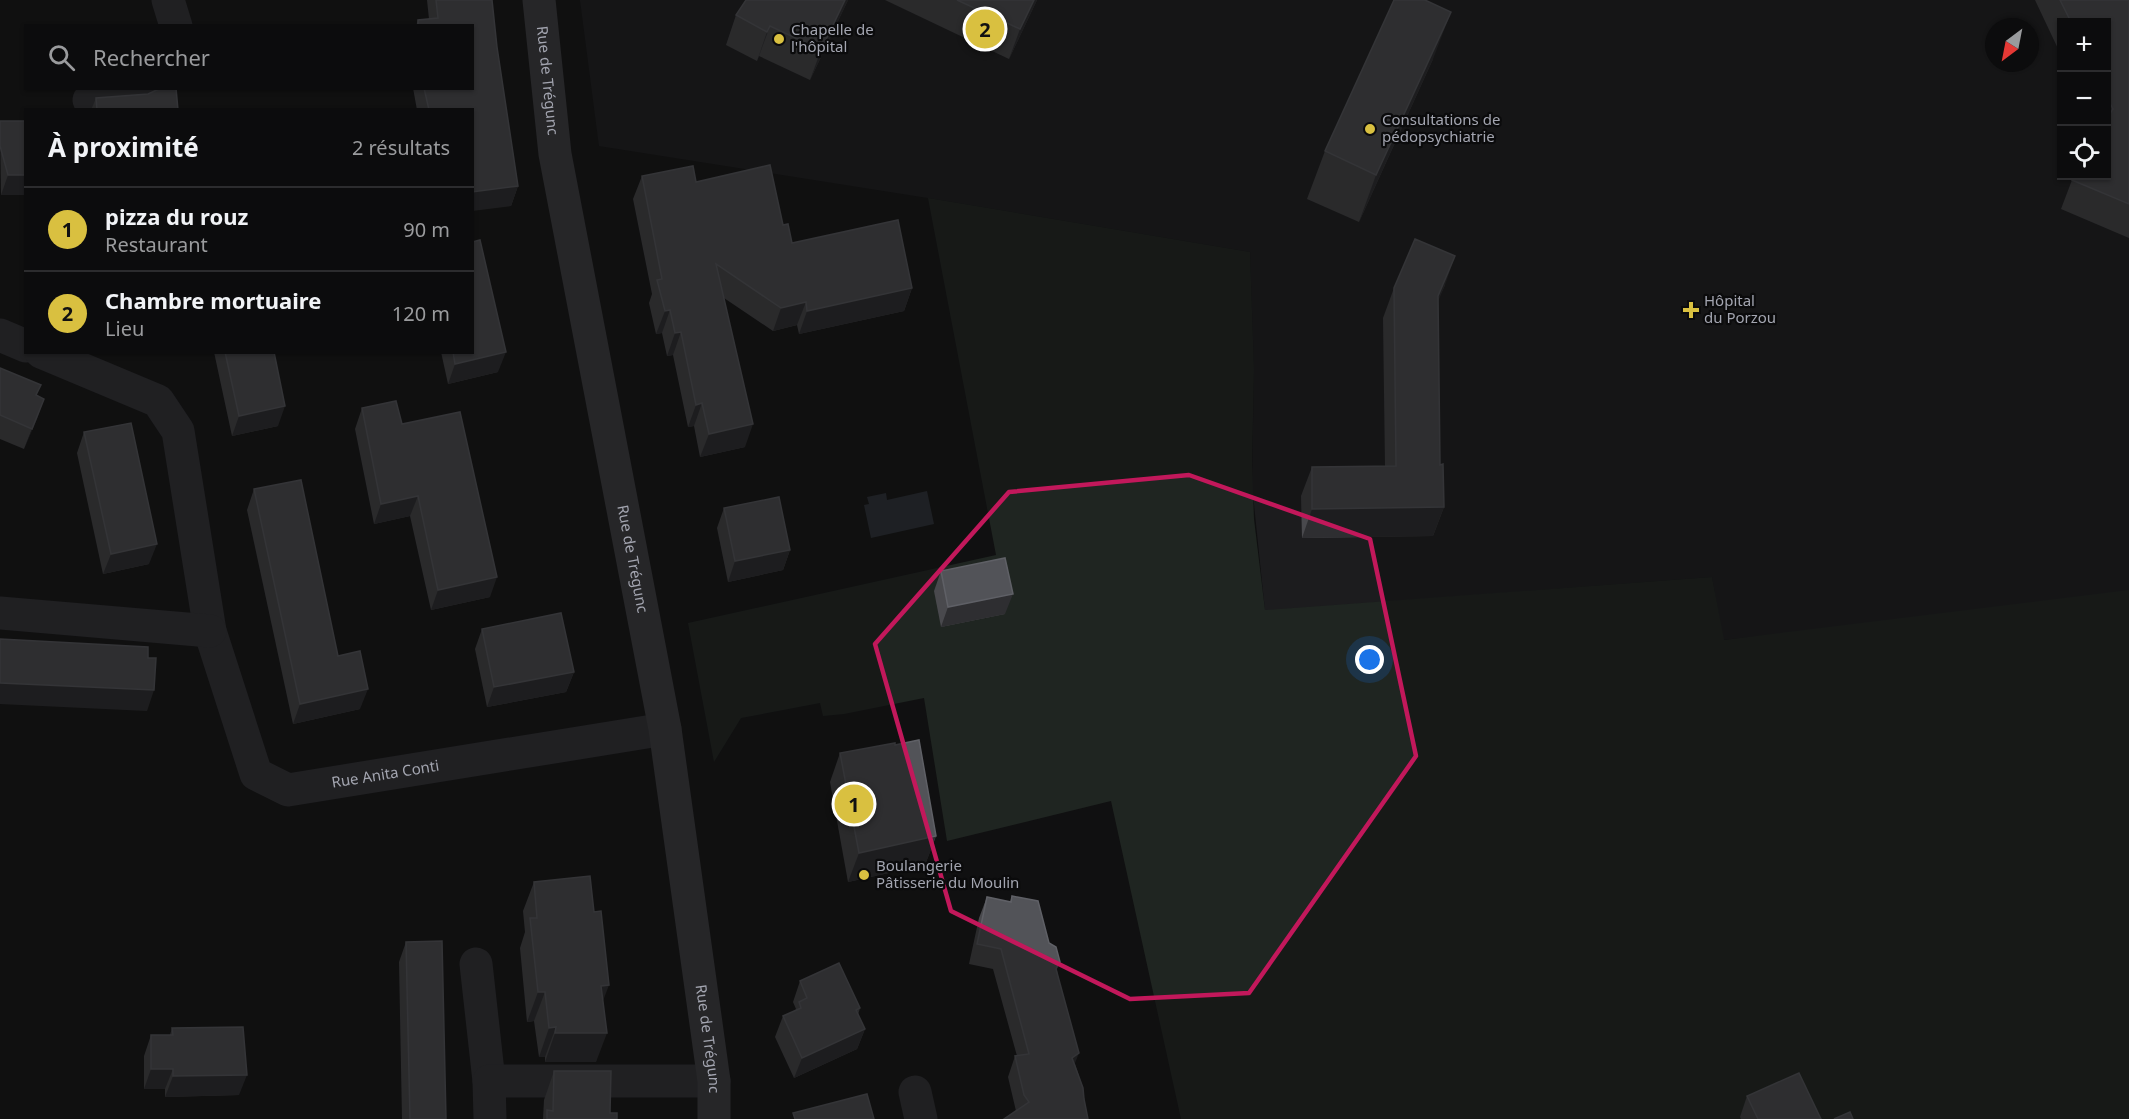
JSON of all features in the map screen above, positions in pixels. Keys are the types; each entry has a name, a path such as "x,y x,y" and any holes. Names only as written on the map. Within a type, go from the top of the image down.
{"main road":[{"name":"Rue de Trégunc","path":"539,0 555,154 665,729 714,1081 714,1119"}],"street":[{"path":"168,0 175,24"},
{"path":"89,100 139,96 150,90"},
{"path":"0,335 24,345"},
{"name":"Rue Anita Conti","path":"46,354 158,401 178,431 210,631 256,774 288,790 665,729"},
{"path":"0,613 210,631"},
{"path":"477,964 489,1081 490,1119"},
{"path":"489,1081 714,1081"}],"highlighted area":[{"path":"1189,475 1370,539 1416,756 1249,993 1130,999 951,911 875,644 1009,492"}],"shaded area":[{"name":"Hôpital du Porzou","path":"580,0 2129,0 2129,596 1723,640 1712,577 1265,611 1252,485 1254,369 1250,252 599,146"},
{"path":"928,198 1250,252 1254,369 1252,465 1254,519 1265,610 1712,577 1724,640 2129,590 2129,1119 1181,1119 1111,801 947,841 924,698 844,714 823,716 820,703 741,718 714,762 688,623 996,555"},
{"path":"927,491 934,524 871,538 864,505 869,504 867,497 886,493 887,500"}],"building":[{"path":"436,0 492,0 518,186 474,192 474,108 429,108 424,90 474,90 474,24 418,24 418,20 438,18"},
{"path":"746,0 845,0 821,50 770,26 767,32 736,15"},
{"path":"957,0 1034,0 1020,29"},
{"name":"Consultations de pédopsychiatrie","path":"1394,0 1425,0 1451,12 1376,175 1325,151"},
{"path":"2060,0 2129,0 2129,204 2072,180 2111,180 2111,112 2113,109 2111,105 2111,18 2069,18"},
{"path":"157,90 176,90 178,108 97,108 96,98 148,94"},
{"path":"0,121 24,121 24,175 8,175 0,146"},
{"path":"770,165 783,225 788,224 792,243 898,220 912,288 807,311 806,302 781,308 716,264 753,424 709,434 702,403 696,405 681,332 675,333 670,310 665,311 657,280 662,279 642,176 693,166 696,182"},
{"path":"1415,239 1455,256 1438,296 1440,465 1443,464 1444,507 1312,509 1312,467 1396,466 1394,288"},
{"path":"480,240 506,352 455,364 453,354 474,354 474,242"},
{"path":"225,354 274,354 285,406 239,416"},
{"path":"0,368 41,385 36,395 44,399 32,429 0,415"},
{"path":"396,401 402,424 460,412 497,577 438,590 418,496 381,504 362,408"},
{"path":"131,423 157,544 111,554 84,432"},
{"path":"301,480 338,656 360,651 368,689 300,704 254,489"},
{"path":"779,497 790,550 735,561 724,508"},
{"path":"1005,558 1013,594 948,607 941,571"},
{"path":"561,613 574,672 494,687 482,629"},
{"path":"0,639 148,647 148,658 156,658 154,690 0,683"},
{"path":"919,740 936,836 859,853 840,753"},
{"path":"590,876 594,912 601,911 609,985 601,986 607,1033 555,1033 556,1027 549,1028 545,992 538,992 530,918 537,918 534,882"},
{"path":"1012,896 1038,901 1049,943 1056,947 1060,962 1056,969 1079,1053 1072,1058 1083,1088 1088,1119 1004,1119 1029,1102 1024,1095 1015,1056 1029,1054 1001,949 977,944 987,897 1011,902"},
{"path":"442,941 446,1119 410,1119 406,942"},
{"path":"839,963 860,1008 856,1010 865,1029 802,1058 783,1016 801,1008 799,1002 807,998 800,981"},
{"path":"243,1027 247,1075 173,1076 173,1069 151,1069 151,1035 173,1035 172,1028"},
{"path":"554,1071 611,1071 610,1113 617,1113 617,1119 547,1119 547,1110 553,1111"},
{"path":"1799,1073 1821,1119 1758,1119 1747,1096"},
{"path":"867,1094 874,1119 795,1119 793,1113"},
{"path":"1850,1112 1853,1119 1834,1119"}],"place":[{"name":"Chambre mortuaire","path":"985,29"},
{"name":"Chapelle de l'hôpital","path":"779,39"},
{"name":"Consultations de pédopsychiatrie","path":"1370,129"},
{"name":"Hôpital du Porzou","path":"1691,310"},
{"name":"pizza du rouz","path":"854,804"},
{"name":"Boulangerie Pâtisserie du Moulin","path":"864,875"}]}
